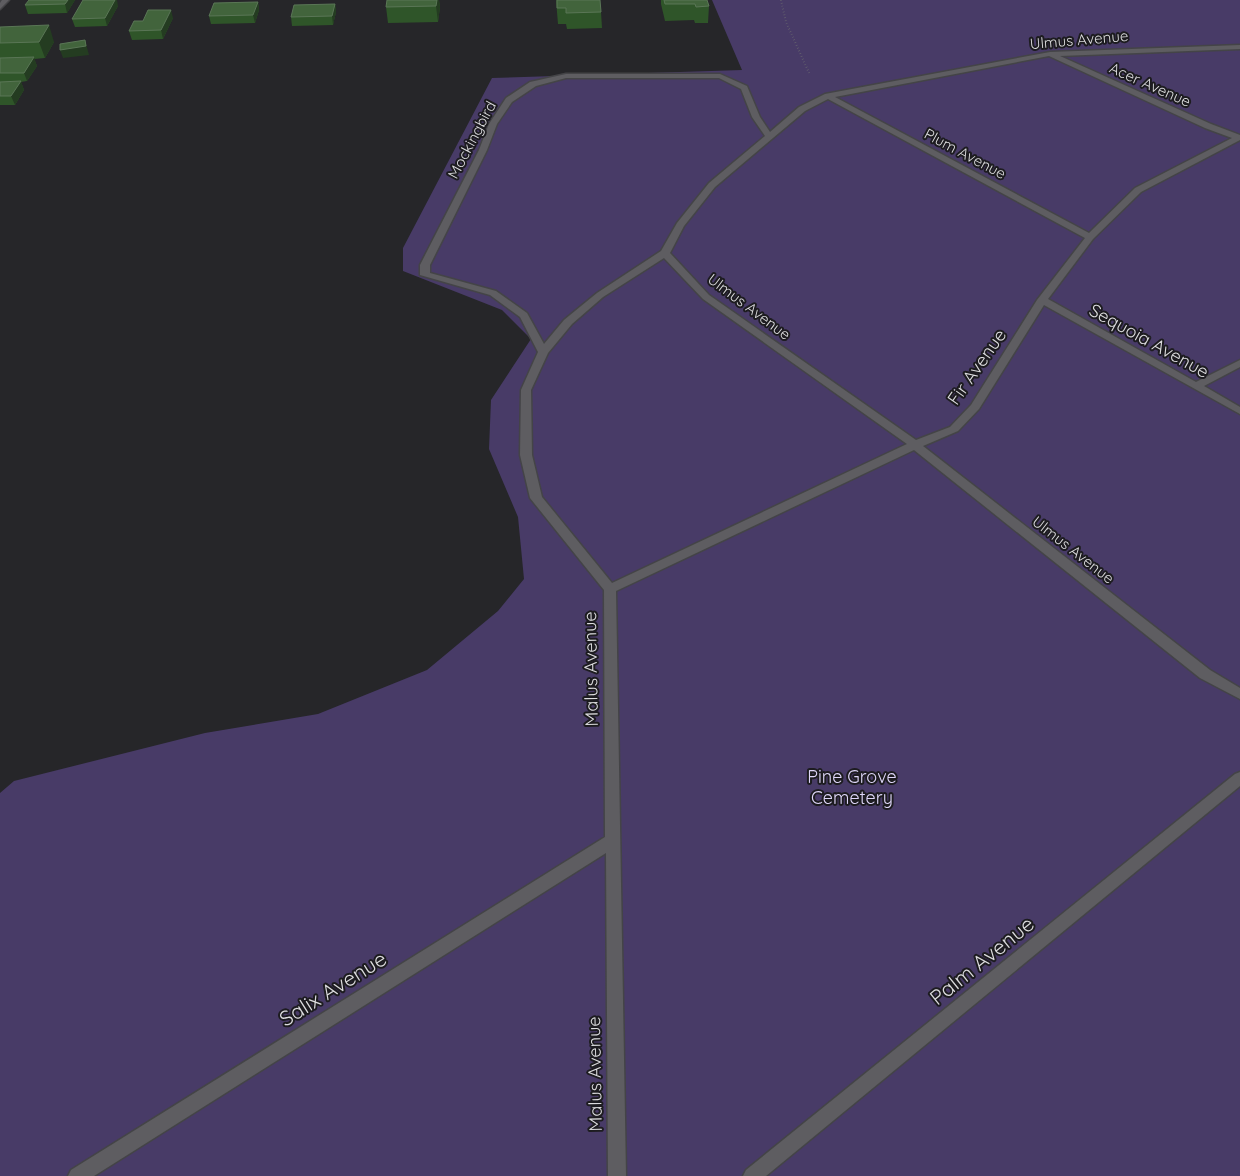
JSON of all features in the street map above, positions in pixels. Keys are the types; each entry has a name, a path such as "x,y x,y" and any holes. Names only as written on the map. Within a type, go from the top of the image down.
{"street":[{"path":"0,6 6,0"},
{"name":"Ulmus Avenue","path":"1240,47 1050,54 828,96 802,109 712,186 680,224 666,253 706,297 915,445 1205,674 1240,694"},
{"name":"Acer Avenue","path":"1050,54 1208,126 1240,137"},
{"name":"Mockingbird","path":"542,352 524,315 492,293 425,275 425,265 450,212 483,150 493,124 509,100 533,84 566,76 720,76 744,88 756,116 770,137"},
{"name":"Plum Avenue","path":"828,96 1090,237"},
{"name":"Fir Avenue","path":"610,589 915,445 954,429 975,407 1042,300 1090,237 1138,190 1240,137"},
{"name":"Malus Avenue","path":"617,1176 610,589 536,498 526,455 526,390 542,352 568,322 600,295 666,253"},
{"name":"Sequoia Avenue","path":"1042,300 1240,411"},
{"path":"1196,386 1240,363"},
{"name":"Palm Avenue","path":"752,1176 1240,778"},
{"name":"Salix Avenue","path":"77,1176 613,840"}],"path":[{"path":"782,0 786,22 816,86 828,96"}],"green space":[{"name":"Pine Grove Cemetery","path":"712,0 1240,0 1240,1176 0,1176 0,793 14,781 205,733 318,714 427,670 498,611 524,579 518,517 489,449 491,400 531,339 502,310 403,271 403,248 492,78 742,70"}],"building":[{"path":"29,0 68,0 65,4 25,5"},
{"path":"83,0 115,0 105,18 72,19"},
{"path":"387,0 437,0 436,6 386,7"},
{"path":"557,0 600,0 601,12 566,13 566,8 557,8"},
{"path":"664,0 707,0 709,6 696,7 695,4 665,4"},
{"path":"258,2 253,15 209,16 214,3"},
{"path":"335,4 332,16 291,17 294,5"},
{"path":"148,10 171,10 161,30 129,31 134,21 143,21"},
{"path":"49,25 39,42 0,43 0,27"},
{"path":"85,40 86,46 60,50 60,44"},
{"path":"34,57 24,73 0,73 0,58"},
{"path":"21,81 11,96 0,96 0,82"}]}
